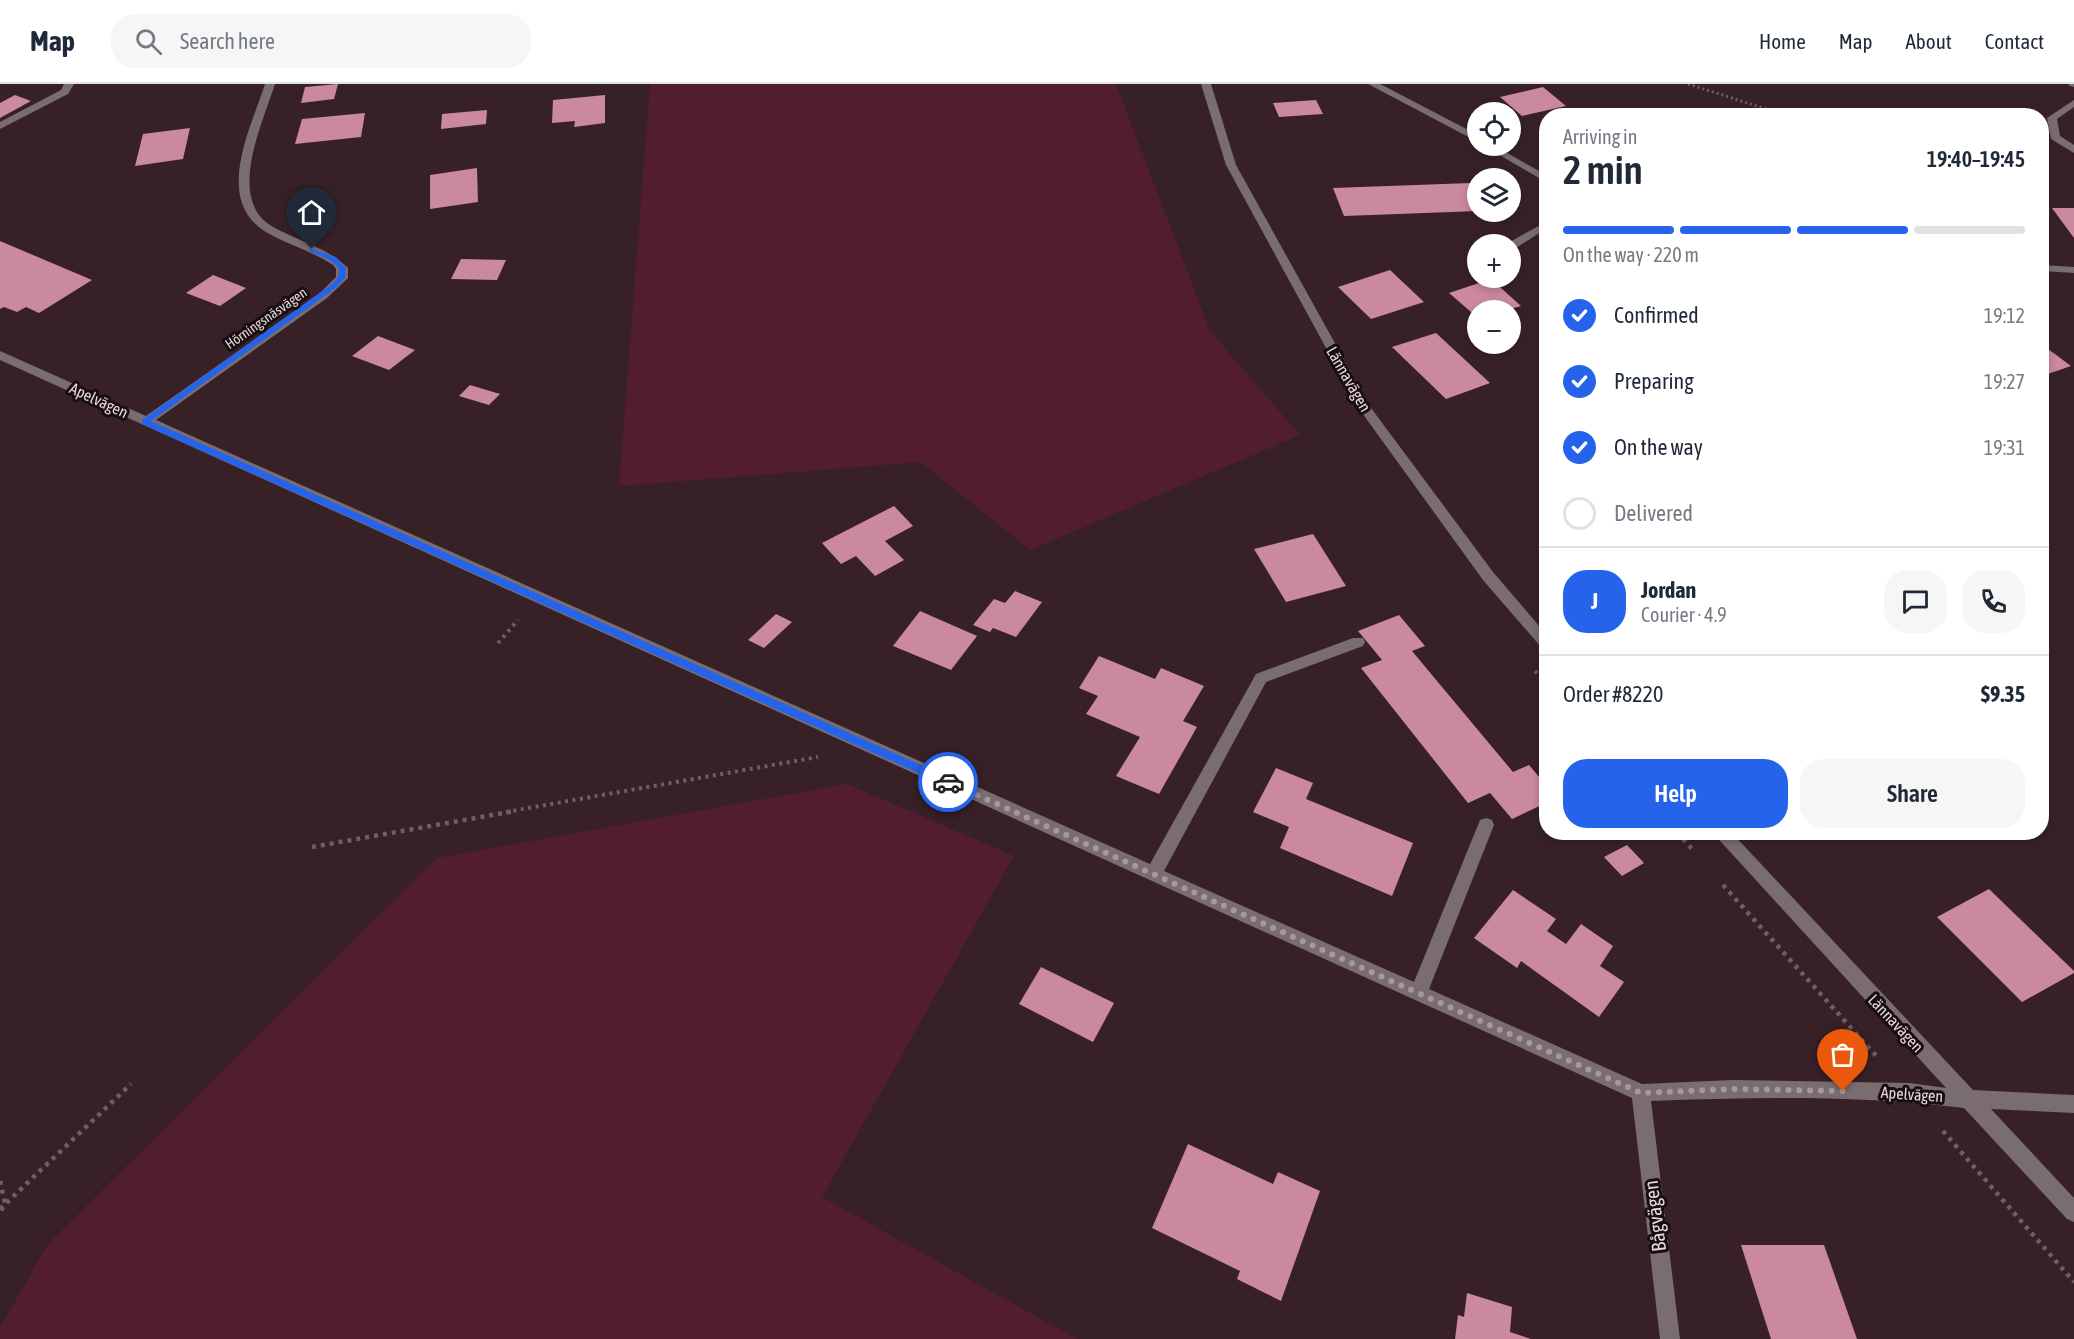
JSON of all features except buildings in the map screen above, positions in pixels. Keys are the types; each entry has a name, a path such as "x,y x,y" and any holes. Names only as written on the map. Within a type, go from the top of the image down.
{"street":[{"path":"0,126 65,92 69,84"},
{"name":"Hörningsnäsvägen","path":"145,422 323,296 342,278 342,268 333,258 281,235 263,224 249,211 243,194 244,171 270,84"},
{"name":"Lännavägen","path":"1206,84 1231,165 1366,410 1488,576 1539,635"},
{"path":"1373,84 1467,133"},
{"path":"2074,103 2052,118 2055,137 2074,150"},
{"path":"1506,156 1539,175"},
{"path":"1521,240 1539,229"},
{"path":"2049,268 2074,270"},
{"name":"Apelvägen","path":"0,355 1641,1093 1733,1089 1909,1092 1967,1099 2074,1104"},
{"path":"1153,875 1261,678 1358,642"},
{"path":"1418,994 1485,825"},
{"name":"Lännavägen","path":"1727,840 2074,1212"},
{"name":"Bågvägen","path":"1641,1093 1670,1339"}],"path":[{"path":"1688,84 1763,108"},
{"path":"312,847 872,747"},
{"path":"1684,840 1701,859"},
{"path":"1716,877 1909,1092 2074,1282"},
{"path":"0,1209 130,1084"},
{"path":"0,1181 5,1203 0,1214"}],"shaded area":[{"path":"650,84 1116,84 1210,331 1300,435 1030,550 921,462 619,486"},
{"path":"847,784 1014,856 822,1197 1077,1339 0,1339 0,1328 48,1244 437,858"}],"way so far":[{"path":"948,782 1641,1093 1733,1089 1843,1091"}],"route":[{"path":"312,249 333,258 342,268 342,278 323,296 145,422 534,594 948,782"}]}
